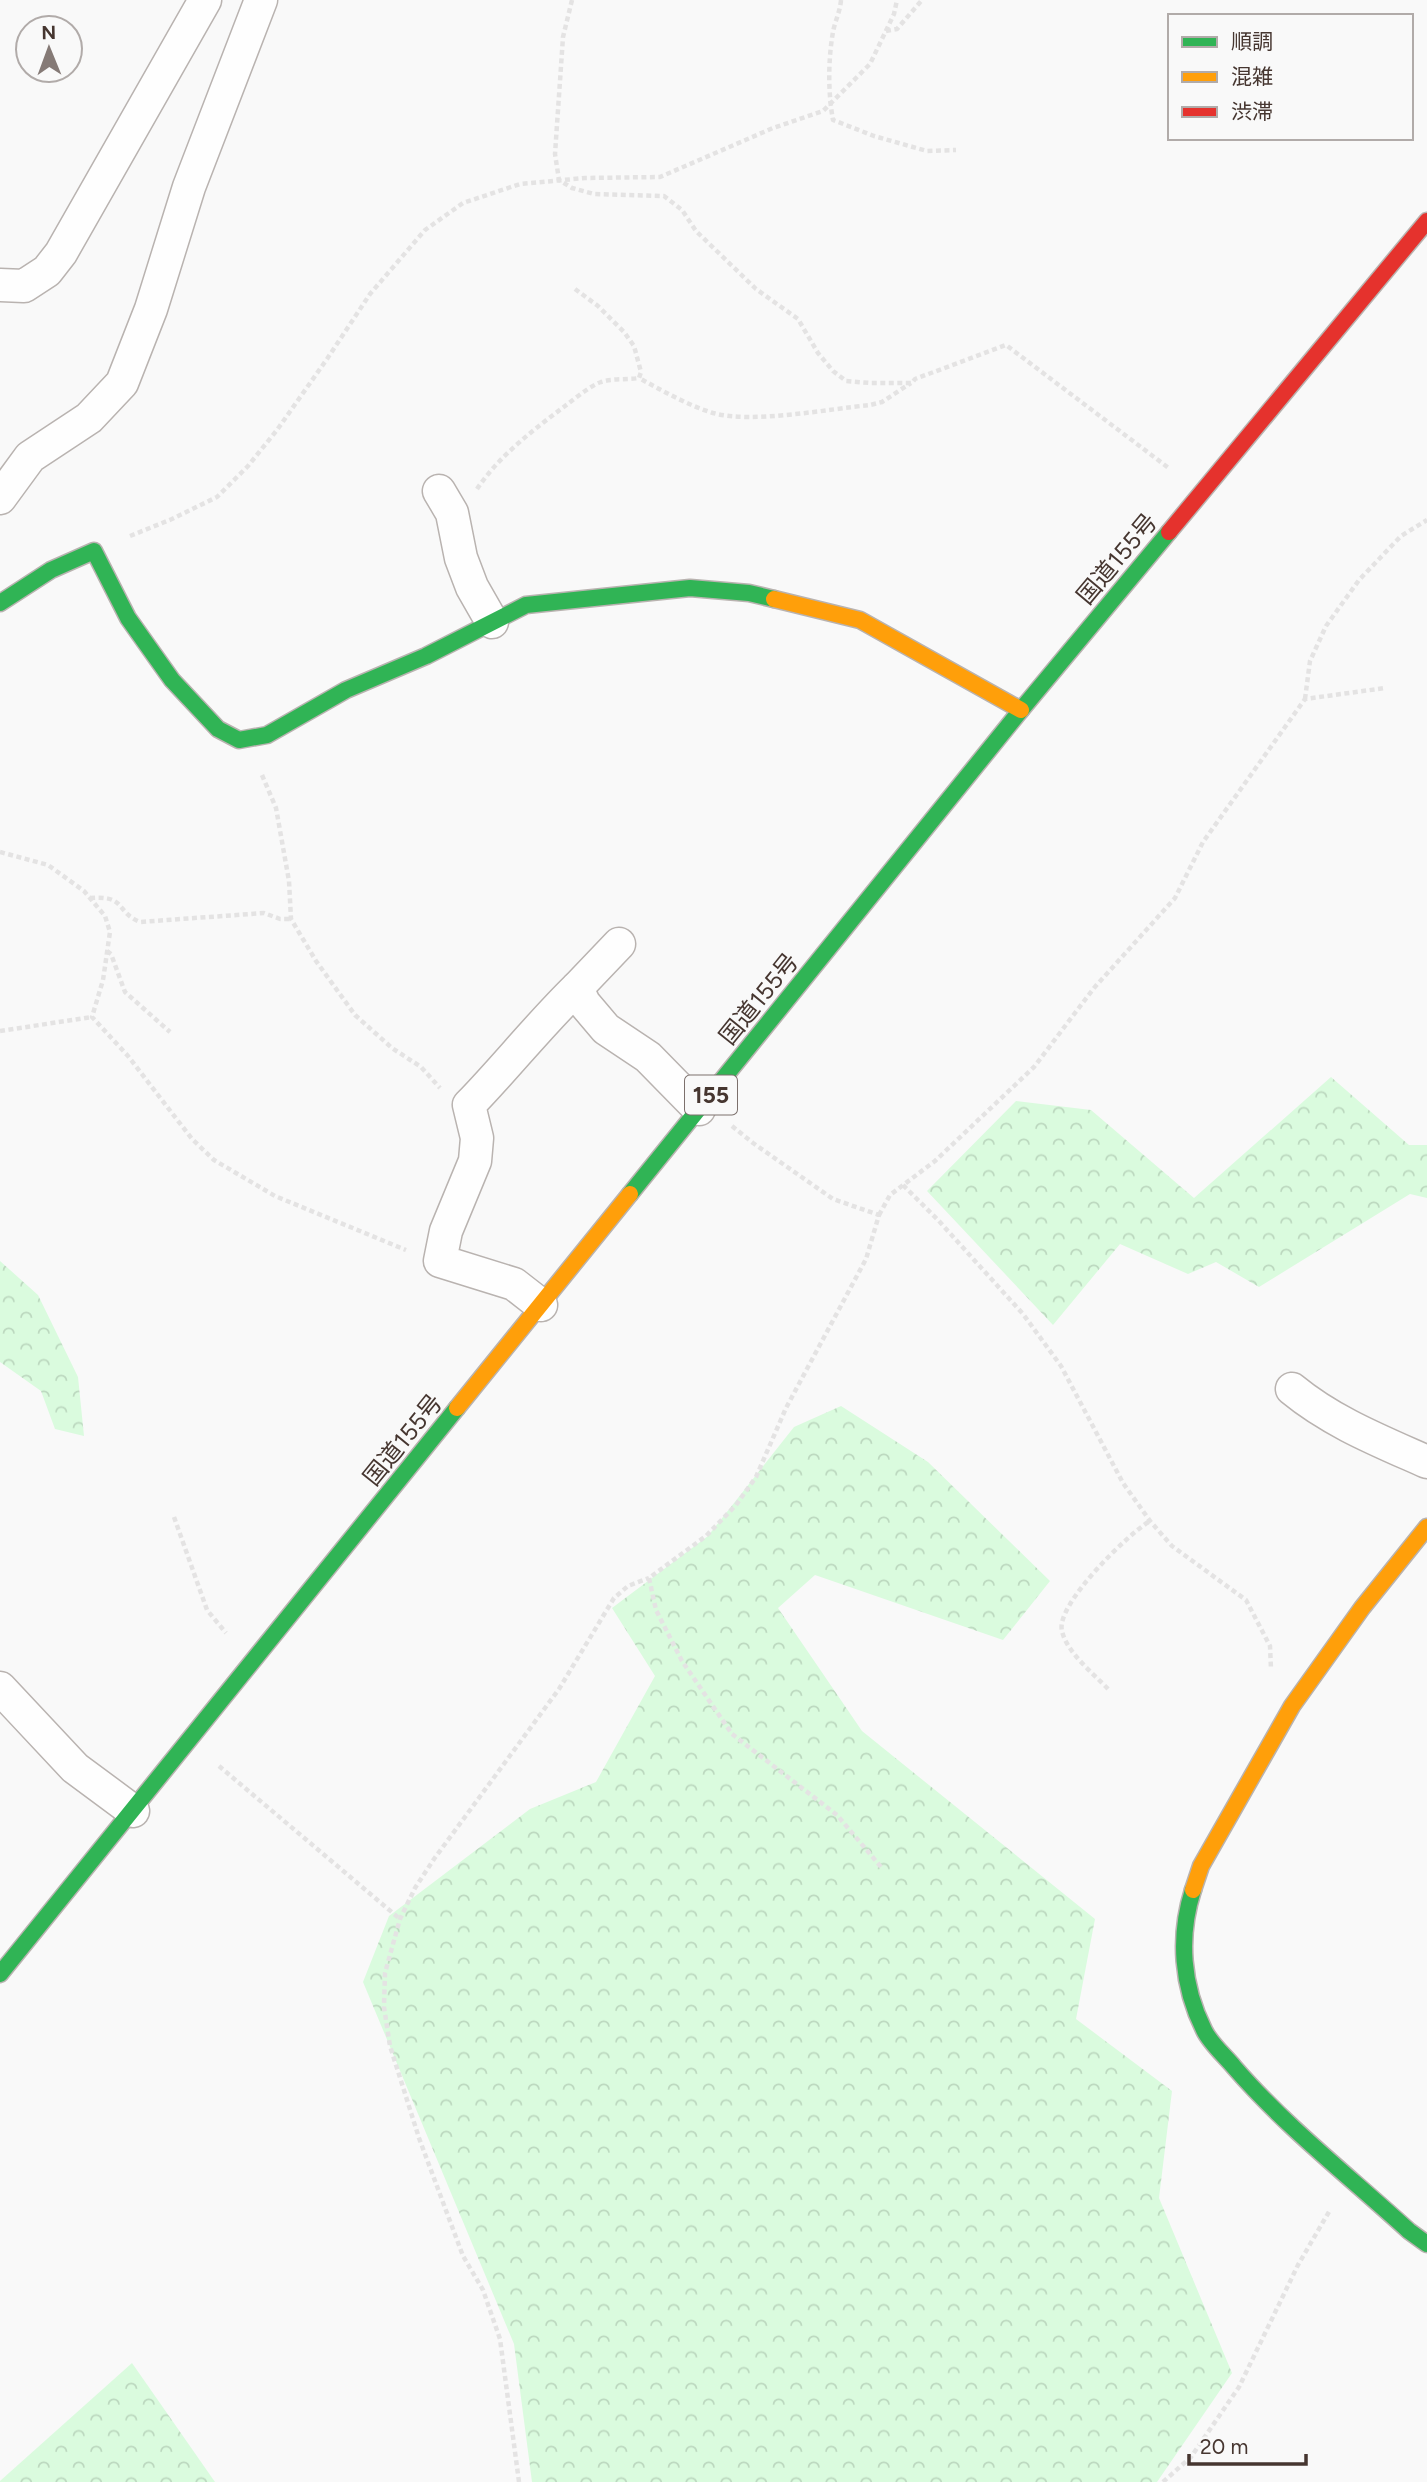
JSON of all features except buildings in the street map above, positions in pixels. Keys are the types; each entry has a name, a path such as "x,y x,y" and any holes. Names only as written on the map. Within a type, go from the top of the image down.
{"main road":[{"name":"国道155号","path":"0,1974 1021,710 1427,221"},
{"path":"0,603 51,569 94,551 128,618 172,680 218,729 239,740 267,735 346,690 426,656 526,605 690,587 749,593 860,620 936,660 1021,710"},
{"path":"1427,1527 1362,1608 1292,1706 1201,1866 1189,1909 1184,1965 1190,1998 1205,2033 1213,2043 1254,2090 1356,2184 1427,2244"}],"street":[{"path":"0,285 24,286 47,271 61,253 205,0"},
{"path":"0,498 30,457 89,418 122,383 151,309 189,187 261,0"},
{"path":"439,491 452,513 458,545 472,587 492,622"},
{"path":"541,1305 514,1284 440,1261 446,1231 475,1161 477,1138 469,1105 510,1063 549,1016 619,944"},
{"path":"577,988 584,1003 606,1028 648,1057 702,1106"},
{"path":"1292,1389 1340,1422 1427,1462"},
{"path":"0,1688 75,1768 133,1811"}],"path":[{"path":"572,0 563,37 555,154 559,180 572,188 594,194 664,196 682,210 696,231 756,289 798,319 818,353 846,381 912,383"},
{"path":"841,0 833,31 830,104 833,120 874,136 927,151 956,150"},
{"path":"94,551 217,497 248,466 277,430 370,294 425,230 463,203 520,184 660,177 772,128 823,111 870,64 897,0"},
{"path":"886,31 897,29 922,0"},
{"path":"575,289 598,306 624,332 634,346 641,372 639,378"},
{"path":"475,502 477,489 485,477 530,433 598,383 639,378 674,398 715,413 749,417 882,402 915,379 1006,345 1202,492"},
{"path":"519,2482 500,2339 483,2290 463,2256 419,2138 390,2046 384,2007 385,1973 400,1919 415,1888 434,1859 559,1689 614,1598 628,1586 649,1578 706,1536 736,1505 756,1477 786,1408 866,1259 879,1215 890,1195 935,1161 1034,1067 1094,988 1175,898 1203,842 1305,699 1310,661 1326,626 1367,571 1401,536 1427,520"},
{"path":"1305,699 1385,688"},
{"path":"247,738 276,808 289,881 291,919 316,961 355,1015 392,1048 421,1068 452,1100 469,1105"},
{"path":"0,852 48,865 90,898 105,916 110,932 103,980 92,1017"},
{"path":"90,898 107,897 116,900 132,919 140,922 264,913 280,919 291,919"},
{"path":"107,951 111,954 125,992 170,1032"},
{"path":"0,1031 92,1017"},
{"path":"92,1017 128,1056 192,1139 214,1160 275,1196 417,1255 440,1261"},
{"path":"702,1106 833,1199 879,1215"},
{"path":"903,1185 1023,1314 1061,1366 1123,1483 1150,1521 1172,1546 1246,1600 1270,1646 1271,1681 1292,1706"},
{"path":"173,1517 207,1610 227,1633 257,1658"},
{"path":"1108,1689 1071,1649 1061,1629 1062,1617 1071,1602 1119,1546 1150,1521"},
{"path":"649,1578 656,1611 682,1661 732,1734 837,1815 881,1867"},
{"path":"190,1741 400,1919"},
{"path":"1163,2482 1191,2457 1239,2387 1298,2265 1331,2209 1356,2184"}],"green space":[{"path":"1331,1077 1409,1145 1427,1145 1427,1198 1410,1194 1259,1287 1216,1262 1188,1274 1120,1244 1053,1325 927,1191 1016,1101 1091,1110 1194,1198"},
{"path":"0,1261 38,1295 78,1377 84,1436 55,1429 41,1391 0,1362"},
{"path":"841,1406 928,1462 1050,1581 1003,1640 815,1575 778,1608 862,1731 1095,1919 1076,2019 1172,2091 1159,2198 1232,2373 1157,2482 532,2482 514,2344 363,1982 389,1916 530,1809 596,1782 655,1676 612,1608 708,1536 794,1427"},
{"path":"132,2363 215,2482 0,2482 0,2481"}],"traffic: fast":[{"path":"630,1194 1021,710 1169,532"},
{"path":"0,603 51,570 94,551 128,618 172,680 218,729 239,740 267,735 346,690 426,656 526,605 690,588 749,593 774,599"},
{"path":"0,1974 457,1408"},
{"path":"1193,1890 1185,1926 1185,1961 1191,1996 1207,2035 1254,2089 1296,2131 1427,2244"}],"traffic: slow":[{"path":"774,599 860,620 1021,710"},
{"path":"457,1408 630,1194"},
{"path":"1193,1890 1201,1866 1292,1706 1362,1608 1427,1527"}],"traffic: jam":[{"path":"1169,532 1427,221"}]}
